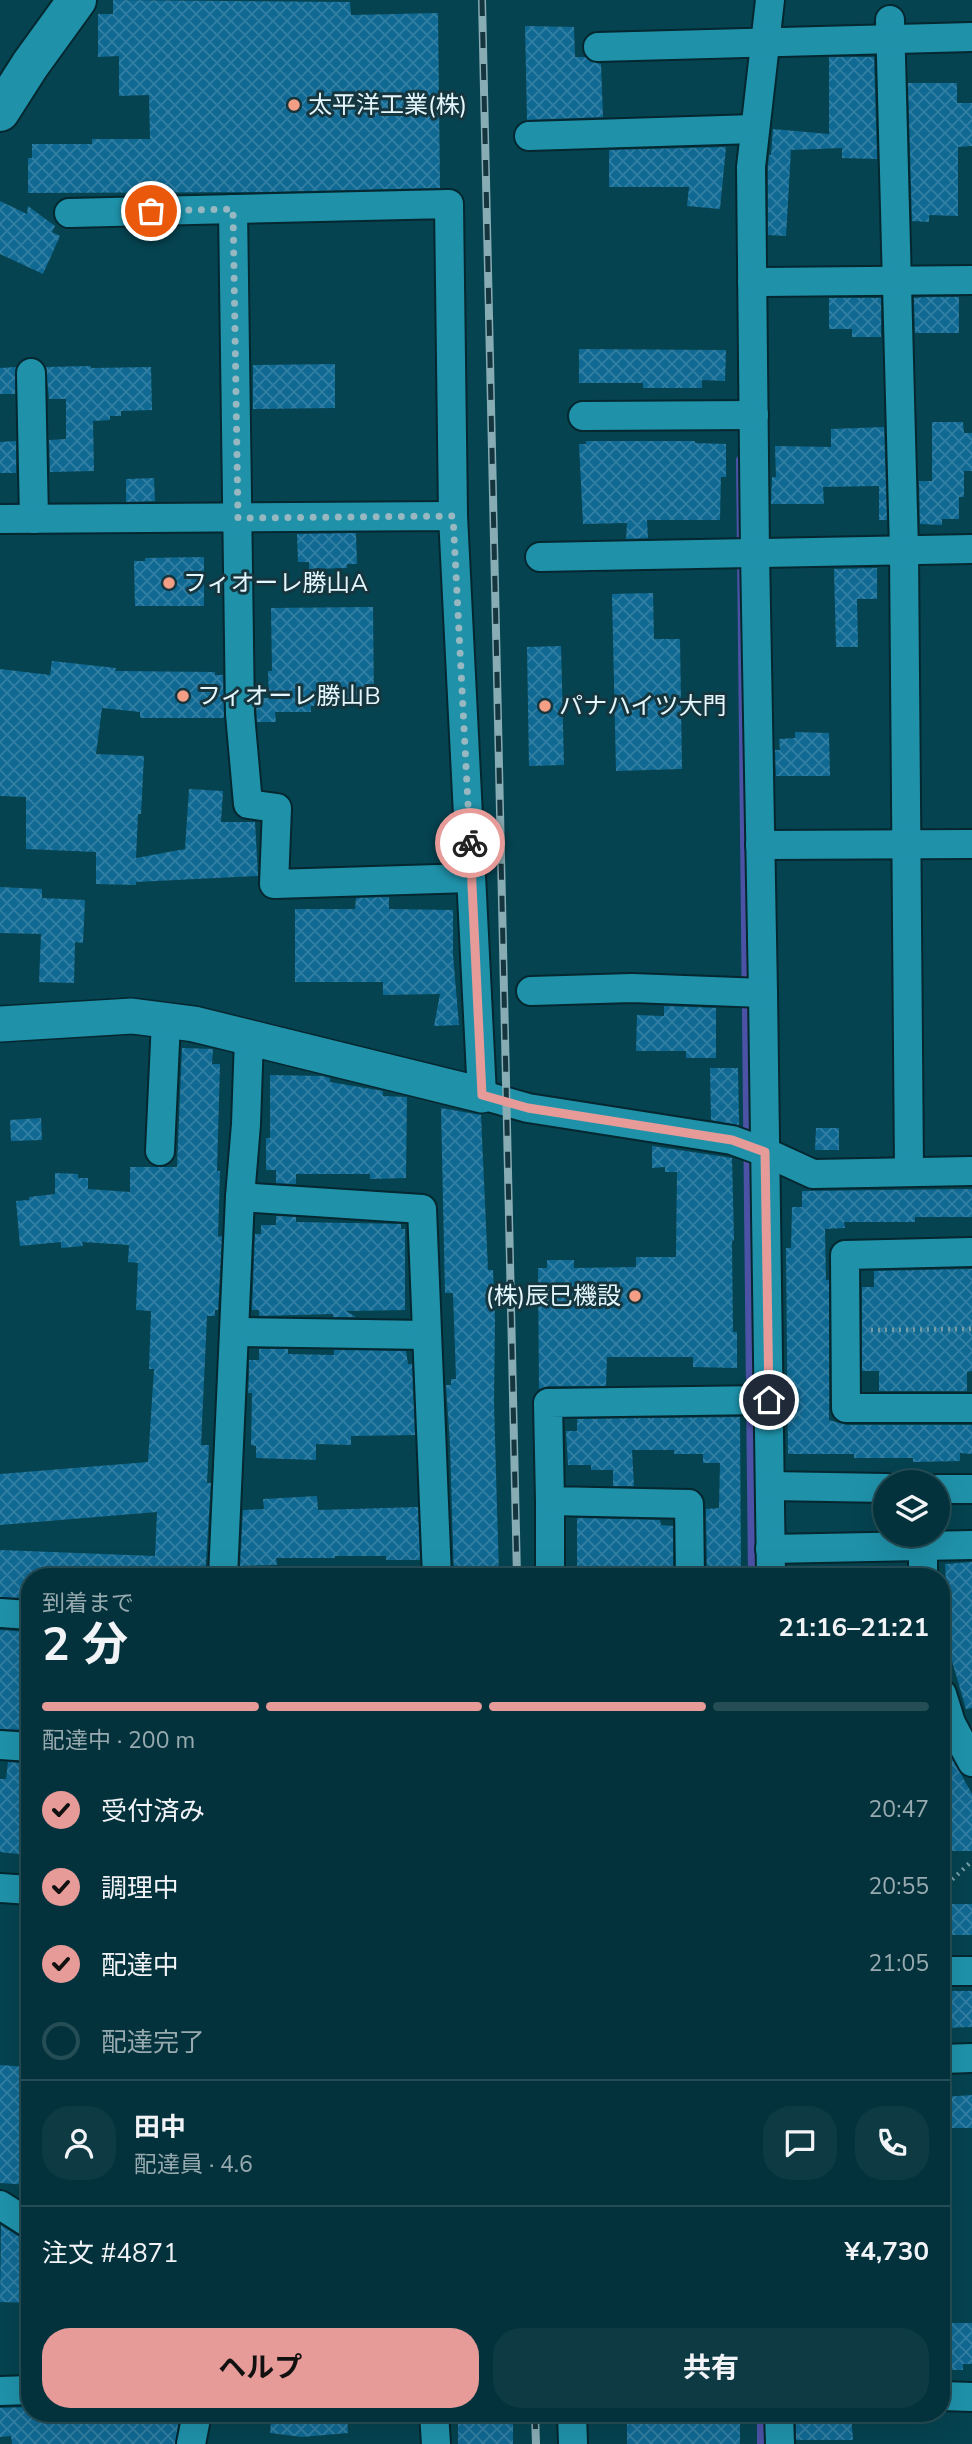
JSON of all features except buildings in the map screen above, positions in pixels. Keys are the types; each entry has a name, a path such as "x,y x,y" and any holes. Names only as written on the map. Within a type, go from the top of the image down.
{"main road":[{"path":"0,112 77,0"}],"street":[{"path":"769,0 756,42 747,129 751,167 754,415 745,554 760,845 751,992 756,1401 769,1486 770,1563 914,1547"},
{"path":"891,29 904,550 909,1172"},
{"path":"598,47 756,42 891,29 972,37"},
{"path":"529,136 747,129"},
{"path":"68,213 449,204 453,516 482,1095"},
{"path":"233,209 240,714 248,804 277,808 274,884 471,878"},
{"path":"752,282 972,280"},
{"path":"31,373 34,519"},
{"path":"583,416 754,415"},
{"path":"0,519 453,516"},
{"path":"540,557 972,549"},
{"path":"760,845 972,844"},
{"path":"531,991 632,988 751,992"},
{"path":"0,1024 132,1016 194,1024 528,1108 753,1148 813,1174 972,1171"},
{"path":"160,1152 166,1021"},
{"path":"223,1568 249,1038"},
{"path":"240,1198 422,1209 437,1568"},
{"path":"972,1252 845,1255 846,1408 972,1408"},
{"path":"234,1332 427,1335"},
{"path":"550,1568 548,1403 756,1401"},
{"path":"769,1486 873,1488"},
{"path":"950,1489 972,1489"},
{"path":"550,1502 689,1504 690,1568"},
{"path":"950,1545 972,1545"},
{"path":"923,1547 923,1568"},
{"path":"0,1613 21,1614"},
{"path":"950,1720 972,1762"},
{"path":"0,1745 21,1746"},
{"path":"0,1888 21,1889"},
{"path":"950,1971 972,1971"},
{"path":"950,2059 972,2058"},
{"path":"0,2205 21,2218"},
{"path":"0,2391 21,2390"},
{"path":"950,2396 972,2397"},
{"path":"191,2444 194,2422"},
{"path":"435,2422 436,2444"},
{"path":"572,2422 573,2444"},
{"path":"779,2422 780,2444"}],"path":[{"path":"845,1330 972,1329"},
{"path":"950,1882 972,1861"}],"waterway":[{"path":"740,460 752,1568"},
{"path":"761,2422 761,2444"}],"railway":[{"path":"482,0 517,1568"},
{"path":"535,2422 536,2444"}],"way so far":[{"path":"151,211 233,209 238,518 453,516 470,843"}],"place":[{"name":"太平洋工業(株)","path":"294,105"},
{"name":"フィオーレ勝山A","path":"169,583"},
{"name":"フィオーレ勝山B","path":"183,696"},
{"name":"パナハイツ大門","path":"545,706"},
{"name":"(株)辰巳機設","path":"635,1296"}],"route":[{"path":"470,843 482,1095 528,1108 732,1140 765,1152 769,1400"}]}
